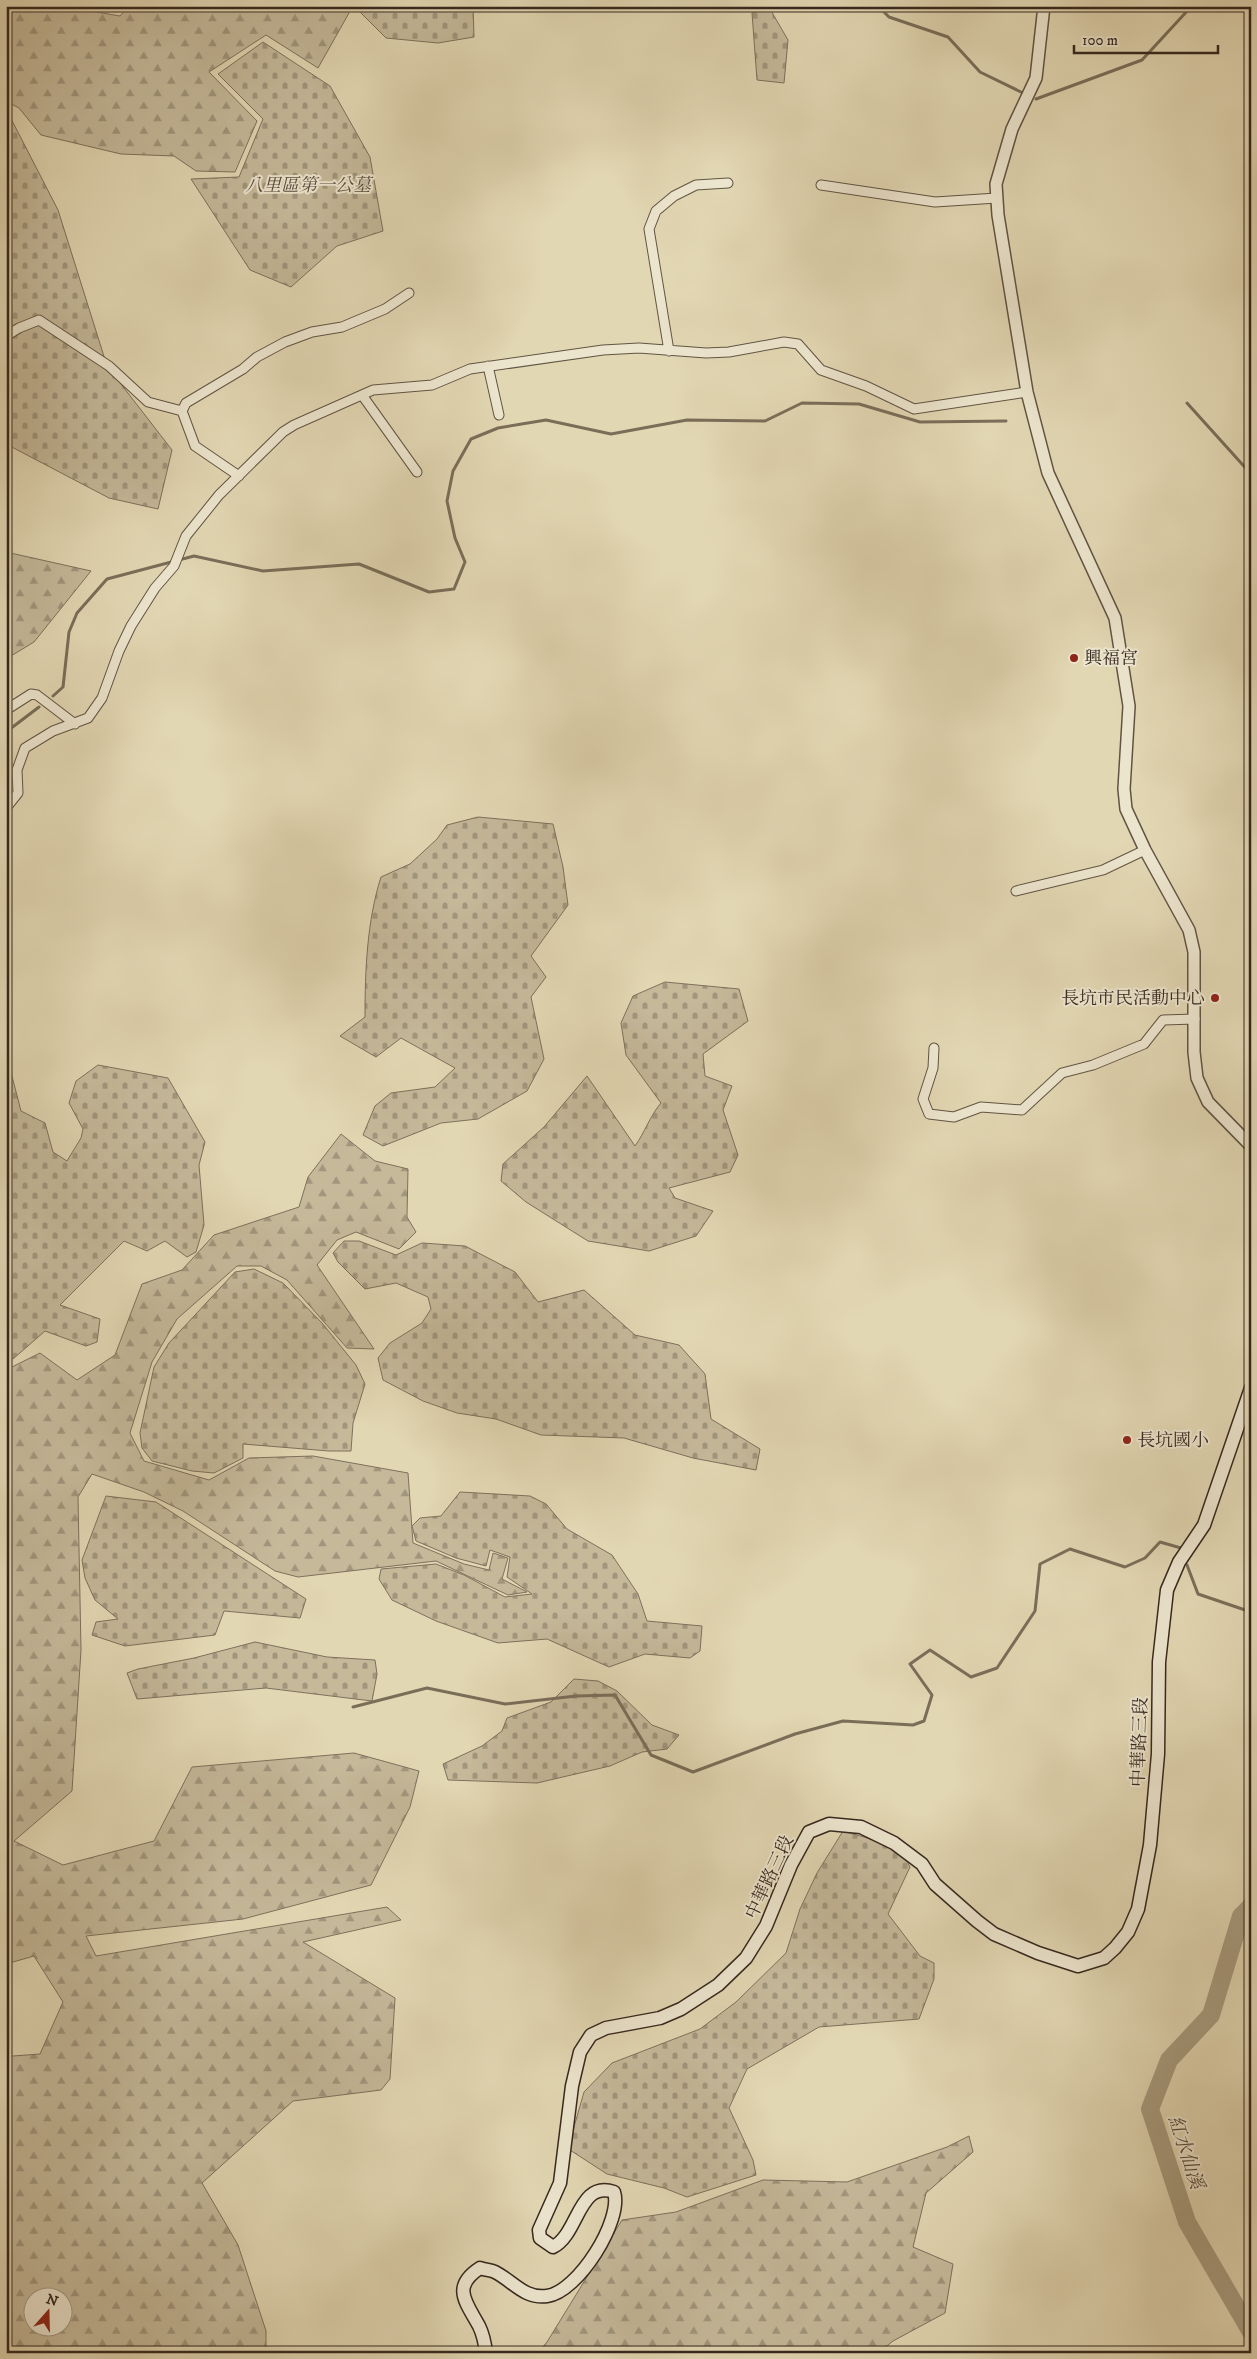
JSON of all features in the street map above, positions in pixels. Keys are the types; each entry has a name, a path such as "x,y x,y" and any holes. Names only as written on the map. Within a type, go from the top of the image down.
{"main road":[{"name":"中華路三段","path":"486,2353 479,2327 463,2298 468,2276 480,2268 496,2273 513,2286 530,2294 547,2296 559,2292 579,2274 595,2253 606,2233 614,2211 616,2199 614,2192 603,2188 596,2190 589,2196 562,2242 553,2247 540,2238 540,2230 560,2183 572,2086 580,2052 591,2035 606,2028 660,2018 681,2009 718,1985 746,1958 766,1926 790,1865 809,1832 829,1824 861,1827 894,1843 922,1864 935,1884 982,1926 994,1934 1056,1960 1078,1966 1104,1958 1128,1932 1138,1909 1150,1845 1158,1754 1159,1662 1167,1590 1179,1562 1204,1525 1251,1388"}],"street":[{"path":"1044,6 1036,78 1012,129 996,184 998,215 1027,392 1048,473 1115,618 1129,706 1124,789 1126,808 1144,850 1188,930 1194,952 1194,1052 1197,1078 1208,1102 1251,1146"},
{"path":"669,351 649,229 656,211 674,196 696,185 728,183"},
{"path":"821,185 935,202 997,198"},
{"path":"239,476 195,446 182,411 186,403 243,368 257,357 285,342 312,332 342,327 385,310 409,293"},
{"path":"6,336 19,328 39,320 109,366 148,402 182,411"},
{"path":"6,808 18,793 17,770 25,748 54,731 88,718 102,698 119,651 131,626 155,588 174,566 186,536 220,495 283,432 294,425 373,390 432,385 456,374 488,366 603,350 639,348 669,351 730,352 764,344 784,342 798,344 821,370 866,386 914,409 1027,392"},
{"path":"488,366 499,415"},
{"path":"362,395 417,472"},
{"path":"6,710 31,694 37,694 75,724"},
{"path":"1016,891 1103,870 1144,850"},
{"path":"934,1048 933,1068 923,1099 929,1114 954,1118 981,1107 1022,1110 1062,1073 1093,1065 1144,1044 1163,1020 1195,1018"}],"green space":[{"path":"6,6 23,6 33,10 79,9 120,16 129,6 343,6 349,13 318,68 266,35 209,72 257,121 235,172 196,171 174,156 121,154 41,135 19,108 6,101"},
{"path":"354,6 473,6 474,37 438,43 386,38"},
{"path":"770,9 788,40 784,83 757,80 752,13"},
{"name":"八里區第一公墓","path":"263,42 330,86 370,157 383,231 337,246 291,287 250,270 191,179 239,177 263,119 218,74"},
{"path":"6,109 58,210 107,366 172,450 158,509 109,498 6,444"},
{"path":"6,552 91,571 34,642 11,656 6,655"},
{"path":"478,817 553,824 563,867 568,905 531,956 546,977 531,997 544,1059 527,1091 478,1119 441,1123 383,1146 363,1135 375,1106 391,1093 435,1087 455,1068 401,1038 376,1057 340,1036 365,1017 368,946 376,894 381,877 410,864 437,839 447,825"},
{"path":"665,982 739,989 748,1021 703,1054 705,1076 732,1086 723,1110 738,1155 730,1172 669,1188 675,1198 713,1211 696,1236 649,1251 588,1241 526,1202 501,1181 503,1164 544,1127 587,1076 635,1146 661,1103 626,1055 621,1023 633,996"},
{"path":"6,1053 21,1111 45,1123 53,1152 67,1161 81,1138 83,1129 69,1103 76,1081 98,1065 168,1078 205,1142 199,1165 204,1225 196,1252 187,1257 165,1241 147,1251 124,1241 60,1305 100,1319 97,1342 86,1346 45,1331 13,1359 6,1356"},
{"path":"341,1134 375,1161 408,1169 407,1217 416,1232 399,1249 356,1232 337,1240 317,1265 374,1349 347,1348 287,1280 261,1266 237,1266 177,1319 152,1362 130,1433 144,1461 209,1480 249,1458 313,1456 408,1473 413,1543 464,1564 489,1570 493,1553 508,1558 502,1579 527,1592 508,1595 436,1561 298,1577 275,1571 183,1511 144,1492 92,1474 78,1497 81,1650 72,1791 14,1841 63,1865 154,1841 192,1767 354,1753 419,1771 410,1807 371,1885 243,1919 86,1936 96,1956 387,1907 401,1920 303,1942 395,1998 390,2079 381,2090 293,2101 202,2183 238,2245 266,2331 266,2353 6,2353 6,2053 13,2056 40,2054 63,2002 34,1956 6,1964 6,1370 40,1353 77,1380 115,1355 142,1284 182,1270 214,1235 299,1207 308,1177"},
{"path":"344,1241 359,1241 396,1255 422,1243 465,1246 515,1272 538,1302 584,1290 635,1335 679,1345 705,1374 711,1419 760,1449 756,1470 693,1458 624,1438 541,1435 496,1419 457,1413 423,1401 383,1380 378,1358 390,1343 422,1323 431,1309 428,1297 396,1283 365,1289 338,1262 333,1253"},
{"path":"254,1269 283,1283 322,1323 356,1365 365,1384 353,1423 351,1451 243,1444 243,1458 214,1473 192,1471 152,1461 142,1448 140,1433 154,1367 169,1343 235,1272"},
{"path":"460,1492 530,1496 546,1504 567,1529 612,1555 638,1594 647,1621 702,1626 700,1651 690,1658 645,1654 609,1667 547,1639 498,1643 436,1621 392,1600 379,1579 381,1569 436,1564 464,1575 505,1597 532,1594 507,1577 510,1557 490,1550 486,1566 456,1558 416,1541 412,1526 420,1518 441,1516"},
{"path":"106,1496 156,1502 306,1599 300,1618 224,1611 215,1635 125,1646 92,1635 96,1622 118,1619 95,1600 85,1578 82,1560"},
{"path":"255,1642 327,1657 375,1660 377,1674 372,1701 266,1688 137,1699 127,1673 138,1669 194,1658"},
{"path":"574,1679 598,1681 617,1691 652,1725 679,1735 667,1749 642,1752 610,1766 537,1783 448,1780 443,1764 482,1746 502,1731 507,1718 551,1702"},
{"path":"843,1831 890,1847 905,1859 910,1867 888,1914 920,1956 934,1963 934,1979 919,2019 819,2027 747,2069 729,2108 753,2160 756,2175 687,2197 664,2188 607,2174 570,2150 574,2127 584,2092 612,2063 700,2029 736,2002 786,1953 800,1909 817,1873"},
{"path":"969,2136 973,2152 926,2193 913,2247 953,2264 945,2313 893,2341 878,2353 538,2353 547,2342 622,2220 676,2212 763,2180 847,2182 947,2147"}],"waterway":[{"path":"878,6 889,17 948,37 980,72 1021,92"},
{"path":"1036,99 1142,60 1189,9 1199,6"},
{"path":"53,696 63,687 69,632 77,613 107,579 194,556 263,571 359,564 429,592 454,589 465,562 455,538 447,501 453,471 471,439 498,428 546,420 611,434 687,420 765,421 802,403 859,404 920,422 1006,421"},
{"path":"1187,403 1251,474"},
{"path":"6,749 10,729 39,707"},
{"path":"353,1707 427,1688 505,1704 576,1696 615,1695 651,1755 693,1772 795,1734 843,1721 913,1725 924,1721 932,1695 910,1664 930,1650 971,1677 997,1668 1035,1611 1040,1564 1070,1549 1125,1567 1145,1558 1160,1542 1181,1548"},
{"path":"1187,1565 1198,1594 1251,1612"},
{"name":"紅水仙溪","path":"1251,1906 1241,1916 1211,2015 1169,2060 1150,2109 1187,2222 1251,2332"},
{"path":"1241,1916 1251,1934"}],"place":[{"name":"興福宮","path":"1074,658"},
{"name":"長坑市民活動中心","path":"1215,998"},
{"name":"長坑國小","path":"1127,1440"}]}
